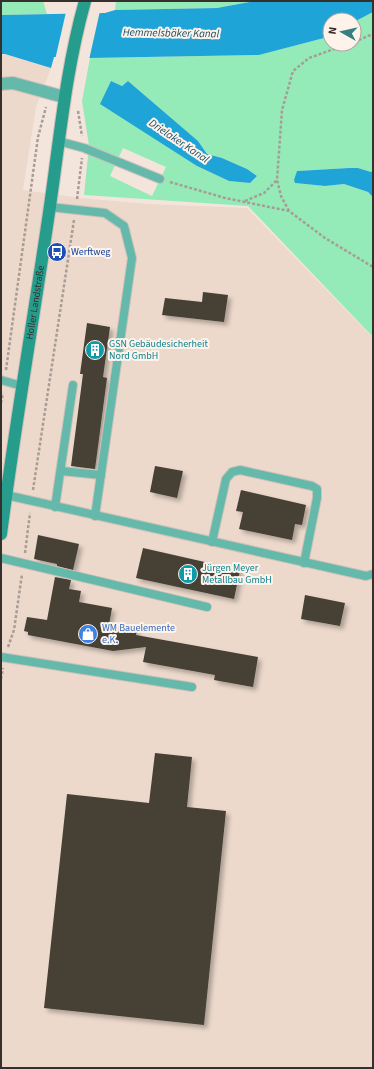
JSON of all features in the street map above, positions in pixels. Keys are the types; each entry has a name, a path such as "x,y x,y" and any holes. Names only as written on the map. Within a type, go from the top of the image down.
{"main road":[{"name":"Holler Landstraße","path":"1,534 50,207 64,97 83,5"}],"street":[{"path":"1,84 13,83 64,97"}],"lane":[{"path":"58,141 84,148 160,179"},
{"path":"50,207 105,213 124,226 132,258 95,516"},
{"path":"3,381 22,386"},
{"path":"56,507 73,385"},
{"path":"212,542 226,479 232,472 240,470 312,486 318,489 304,563"},
{"path":"61,471 101,475"},
{"path":"6,495 304,563 366,576 373,574"},
{"path":"1,558 207,607"},
{"path":"3,657 192,687"}],"path":[{"path":"362,39 373,34"},
{"path":"289,211 281,196 277,180 282,110 293,71 309,58 326,52"},
{"path":"1,403 38,137 50,93"},
{"path":"1,679 3,657 14,630 84,148 78,110"},
{"path":"160,179 195,190 289,211 325,238 373,267"},
{"path":"245,201 264,193 277,180"}],"shaded area":[{"path":"1,54 51,68 36,107 23,190 81,198 148,204 247,208 373,338 373,1068 1,1068"}],"green space":[{"path":"1,1 43,1 47,14 1,15"},
{"path":"116,1 255,1 217,8 115,10"},
{"path":"373,12 373,171 371,172 358,168 349,168 297,171 295,183 325,186 344,184 368,192 373,197 373,337 248,206 84,195 89,146 82,101 90,58 259,55 322,39 322,52 362,52 362,18","holes":["111,81 122,86 128,81 198,141 207,154 222,158 247,169 257,176 250,183 229,181 197,166","123,148 166,167 152,196 110,176"]}],"water":[{"name":"Hemmelsbäker Kanal","path":"255,1 373,1 373,12 362,18 362,12 322,12 322,39 259,55 90,58 54,57 51,68 1,54 1,15 105,13 115,10 217,8"},
{"name":"Drielaker Kanal","path":"111,81 122,86 128,81 198,141 207,154 222,158 247,169 257,176 250,183 229,181 197,166 100,104"},
{"path":"358,168 371,172 373,171 373,197 368,192 344,184 325,186 295,183 294,180 297,171"}],"pier":[{"path":"100,11 89,60 55,59 66,12"}],"building":[{"path":"203,292 228,295 224,322 162,315 165,298 202,302"},
{"path":"87,323 110,327 103,377 107,378 95,469 71,466 83,374 80,374"},
{"path":"155,466 183,471 177,498 150,492"},
{"path":"241,490 306,505 302,525 295,524 292,540 239,529 243,512 236,511"},
{"path":"38,535 79,544 73,570 57,566 57,564 34,559"},
{"name":"Jürgen Meyer Metallbau GmbH","path":"143,548 240,570 234,599 136,578"},
{"path":"55,577 71,580 69,589 81,591 79,602 112,608 109,625 137,630 136,635 258,657 253,687 214,680 215,675 143,662 146,647 113,651 28,635 28,632 24,631 27,617 47,620"},
{"path":"305,595 345,603 340,626 301,619"},
{"path":"155,753 192,757 187,807 226,811 204,1025 44,1008 67,794 149,803"}],"place":[{"name":"Werftweg","path":"57,252"},
{"name":"GSN Gebäudesicherheit Nord GmbH","path":"95,350"},
{"name":"Jürgen Meyer Metallbau GmbH","path":"188,574"},
{"name":"WM Bauelemente e.K.","path":"88,634"}]}
